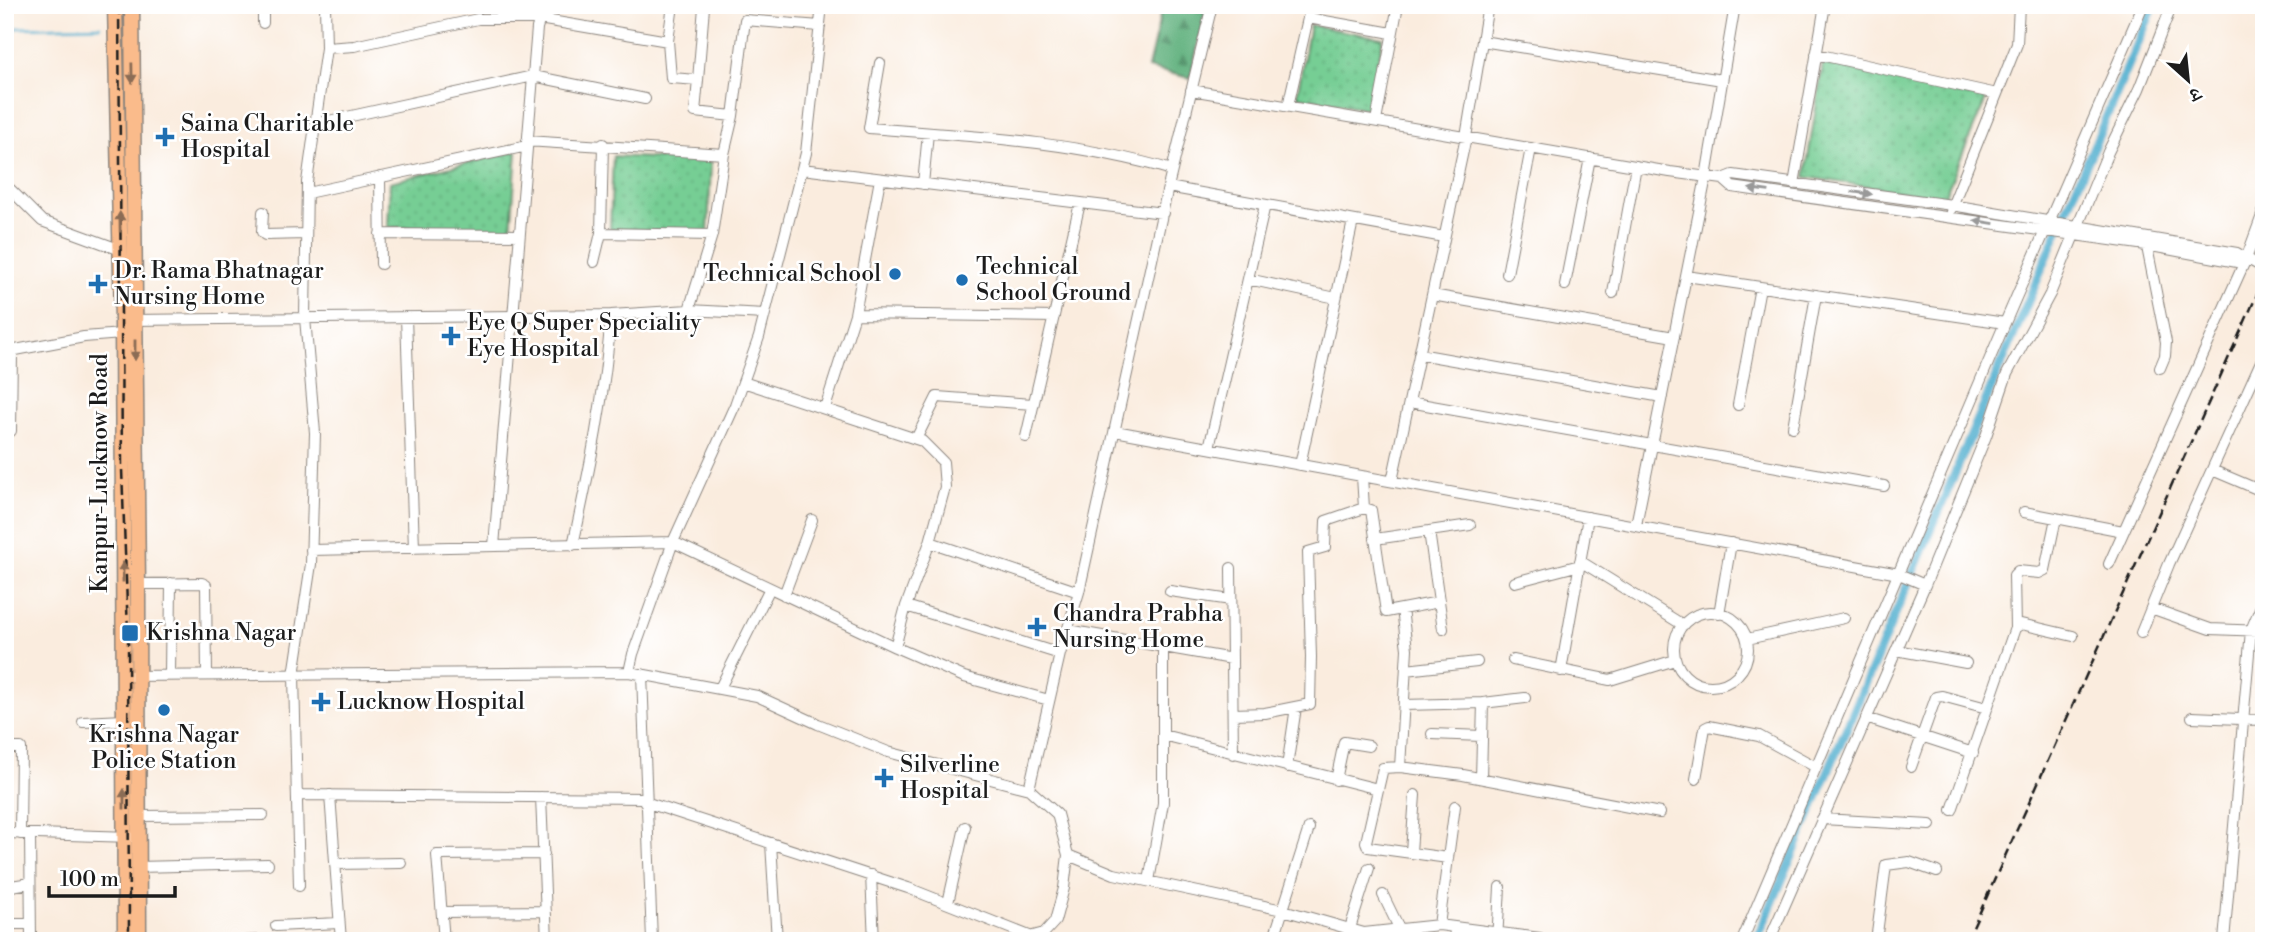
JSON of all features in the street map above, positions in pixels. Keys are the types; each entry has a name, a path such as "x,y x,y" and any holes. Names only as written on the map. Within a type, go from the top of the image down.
{"highway":[{"name":"Kanpur-Lucknow Road","path":"115,5 121,250 138,584 131,676 124,720 131,837 125,941"},
{"name":"Kanpur-Lucknow Road","path":"132,5 126,324 131,676 138,816 131,837 137,867 139,941"}],"street":[{"path":"263,5 263,23"},
{"path":"299,887 294,675 311,550 315,433 305,318 307,193 326,48 325,5"},
{"path":"494,546 533,76 544,5"},
{"path":"673,5 668,41 671,78 698,79"},
{"path":"629,672 673,542 735,405 765,314 806,153 822,5"},
{"path":"1029,789 1060,654 1079,593 1168,187 1212,5"},
{"path":"1288,106 1311,5"},
{"path":"1376,121 1398,5"},
{"path":"1392,481 1466,137 1489,5"},
{"path":"1636,525 1706,177 1735,5"},
{"path":"1794,184 1825,5"},
{"path":"1949,216 2017,44 2019,5"},
{"path":"1742,941 2143,5"},
{"path":"1769,941 1986,436 2007,374 2050,294 2073,231 2139,89 2172,5"},
{"path":"704,7 695,112 733,116"},
{"path":"1308,18 1392,33"},
{"path":"326,48 354,46 478,19 540,19 668,41"},
{"path":"689,310 712,235 724,154 733,116 745,20 820,26"},
{"path":"1482,41 1722,80"},
{"path":"1816,54 1997,94"},
{"path":"880,63 869,128 1068,146 1130,158 1172,170"},
{"path":"316,124 533,76 645,99"},
{"path":"1191,89 1706,177 1723,179 1733,175 1952,205 2049,227"},
{"path":"923,184 928,133"},
{"path":"307,193 527,144 603,144 724,154"},
{"path":"594,262 601,233 603,144"},
{"path":"1507,274 1531,148"},
{"path":"1564,285 1590,158"},
{"path":"1613,293 1636,166"},
{"path":"802,169 1163,213"},
{"path":"380,177 381,264"},
{"path":"825,408 855,314 880,179"},
{"path":"1723,179 1732,187 2146,241 2237,262 2246,260 2264,268"},
{"path":"1168,187 1444,237"},
{"path":"5,188 42,221 121,250"},
{"path":"1026,437 1080,203"},
{"path":"1209,449 1265,205"},
{"path":"2109,564 2246,260 2264,210"},
{"path":"263,212 262,232 265,235 306,234"},
{"path":"1300,465 1353,221"},
{"path":"601,233 712,235"},
{"path":"380,234 519,235"},
{"path":"2146,241 2166,342 2165,356 2160,368"},
{"path":"1686,276 2005,323"},
{"path":"1248,279 1336,298"},
{"path":"1738,405 1760,287"},
{"path":"1432,295 1674,337"},
{"path":"1793,427 1816,295"},
{"path":"11,431 8,352 84,337 126,324 305,318 611,315 689,310 765,314"},
{"path":"855,314 1054,317"},
{"path":"573,545 604,393 611,315"},
{"path":"406,317 414,548"},
{"path":"1419,354 1662,397"},
{"path":"2141,633 2212,470 2259,377 2264,355"},
{"path":"743,382 922,441 943,462 945,487 895,647"},
{"path":"916,439 937,397 1033,404"},
{"path":"1409,402 1884,486"},
{"path":"1115,431 1900,574 1922,584"},
{"path":"2212,470 2264,492"},
{"path":"1362,476 1364,508"},
{"path":"1233,714 1265,713 1310,704 1308,552 1325,547 1326,521 1364,508 1371,510 1385,612 1439,602"},
{"path":"2024,512 2123,530"},
{"path":"1560,671 1588,517"},
{"path":"1952,810 2015,628 2014,575 2018,571 2039,573 2045,570 2056,518"},
{"path":"784,595 812,520"},
{"path":"1375,540 1470,525"},
{"path":"1429,531 1443,629"},
{"path":"311,550 673,542 964,677 1049,700"},
{"path":"930,542 1079,593"},
{"path":"1719,614 1731,543"},
{"path":"1515,582 1580,563 1683,625"},
{"path":"1231,568 1233,754"},
{"path":"170,675 171,583"},
{"path":"138,584 206,585 207,675"},
{"path":"720,688 770,588"},
{"path":"1170,591 1231,600"},
{"path":"2224,941 2251,630 2264,598"},
{"path":"906,606 1060,654"},
{"path":"2151,608 2210,629 2264,631"},
{"path":"1401,767 1407,649 1402,609"},
{"path":"1700,614 1729,617 1738,624 1747,639 1748,651 1744,667 1732,680 1721,685 1706,687 1693,682 1682,674 1675,660 1674,643 1683,625 1700,614"},
{"path":"1747,639 1844,618"},
{"path":"2015,628 2021,624 2073,636"},
{"path":"1068,630 1232,659"},
{"path":"1149,881 1163,803 1163,647"},
{"path":"1896,650 1966,663"},
{"path":"1513,660 1610,680 1675,660"},
{"path":"1406,670 1477,662"},
{"path":"131,676 629,672 720,688 757,696 888,752 1029,789 1057,814 1068,855 1064,888 1055,921 1034,939 948,903 645,800 297,794"},
{"path":"642,674 652,941"},
{"path":"1911,767 1936,697 1942,696 1987,708"},
{"path":"1404,705 1483,704 1525,698"},
{"path":"1481,778 1483,704"},
{"path":"1287,767 1296,707"},
{"path":"2192,717 2264,720"},
{"path":"1867,718 1973,753"},
{"path":"83,722 124,720"},
{"path":"1696,779 1704,729 1709,726 1759,736 1816,766"},
{"path":"1432,734 1482,736"},
{"path":"1163,735 1378,789"},
{"path":"1336,780 1344,742 1369,746"},
{"path":"5,748 21,748 31,941"},
{"path":"1448,858 1368,847 1366,842 1383,768 1401,767 1481,778 1660,813"},
{"path":"1411,852 1415,794"},
{"path":"330,795 341,941"},
{"path":"541,797 547,941"},
{"path":"1439,926 1455,806"},
{"path":"138,816 263,815"},
{"path":"1822,819 1930,825"},
{"path":"948,903 965,827"},
{"path":"1273,941 1309,828"},
{"path":"5,833 131,837"},
{"path":"771,843 777,941"},
{"path":"444,941 437,855 544,854"},
{"path":"1068,855 1114,874 1283,910 1364,933 1439,926 1497,937 1540,938"},
{"path":"1876,941 1886,865 1909,862 1937,872"},
{"path":"335,864 401,863"},
{"path":"137,867 268,864"},
{"path":"1346,941 1369,868"},
{"path":"871,876 874,941"},
{"path":"5,887 30,883"},
{"path":"1497,937 1500,887"},
{"path":"1383,895 1400,930 1402,941"},
{"path":"442,912 546,911"},
{"path":"276,926 339,923"},
{"path":"5,924 30,924"},
{"path":"1454,941 1455,928"},
{"path":"243,941 269,940"}],"green space":[{"path":"1163,5 1208,5 1190,78 1148,68"},
{"path":"1310,25 1383,38 1369,109 1297,96"},
{"path":"1823,63 1986,99 1944,198 1805,177"},
{"path":"517,151 511,230 388,227 390,182"},
{"path":"613,156 711,161 708,234 610,229"}],"waterway":[{"path":"1756,941 2154,5"},
{"path":"5,31 17,28 100,26"}],"railway":[{"path":"119,5 122,469 128,633 129,941"},
{"path":"1967,941 2264,279"}],"place":[{"name":"Saina Charitable Hospital","path":"165,137"},
{"name":"Technical School","path":"895,274"},
{"name":"Technical School Ground","path":"962,280"},
{"name":"Dr. Rama Bhatnagar Nursing Home","path":"98,284"},
{"name":"Eye Q Super Speciality Eye Hospital","path":"451,336"},
{"name":"Chandra Prabha Nursing Home","path":"1037,627"},
{"name":"Krishna Nagar","path":"130,633"},
{"name":"Lucknow Hospital","path":"321,702"},
{"name":"Krishna Nagar Police Station","path":"164,710"},
{"name":"Silverline Hospital","path":"884,778"}]}
